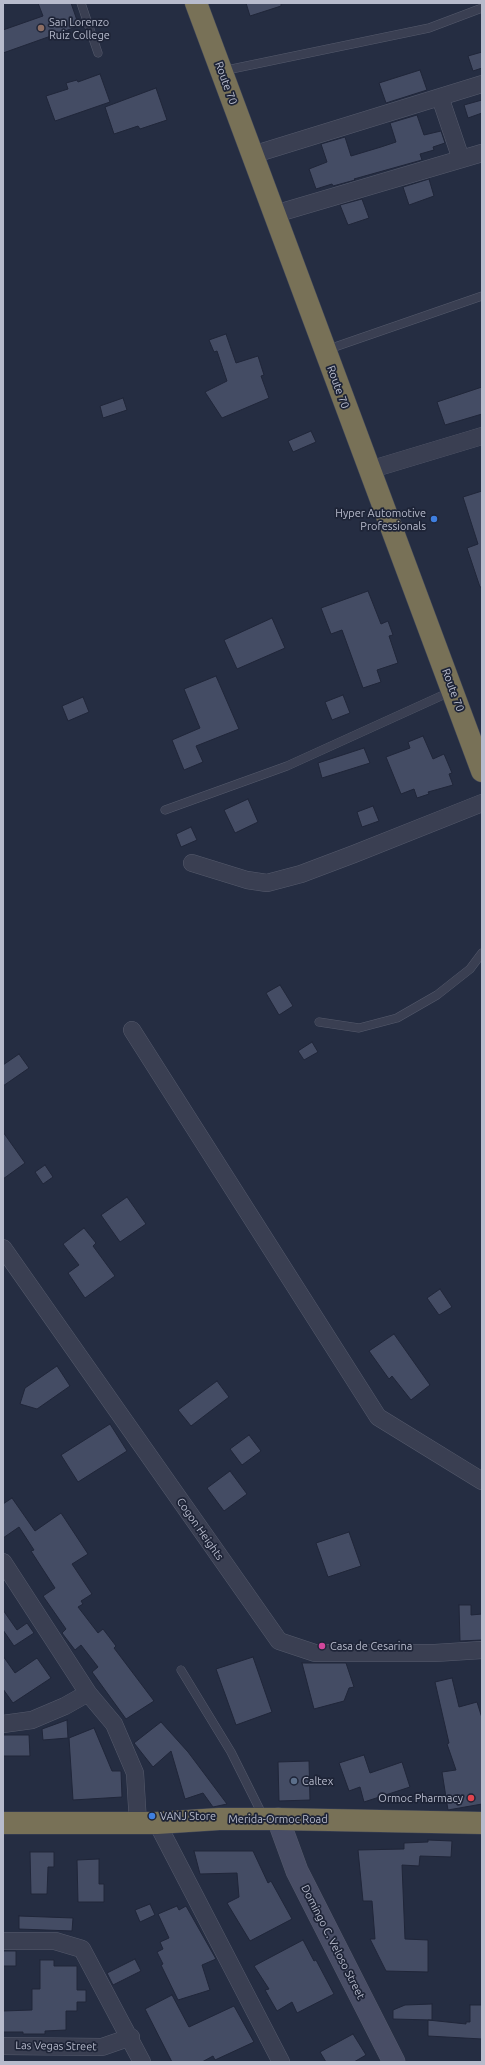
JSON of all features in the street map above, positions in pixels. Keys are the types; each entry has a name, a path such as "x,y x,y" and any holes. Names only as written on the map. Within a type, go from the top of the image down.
{"highway":[{"name":"Route 70","path":"196,3 369,470 482,769"},
{"name":"Merida-Ormoc Road","path":"3,1823 148,1823 219,1819 482,1822"}],"main road":[{"name":"Domingo C. Veloso Street","path":"271,1819 394,2062"}],"street":[{"path":"252,154 482,84"},
{"path":"440,97 461,159"},
{"path":"275,214 482,153"},
{"path":"369,470 482,436"},
{"path":"192,863 247,880 267,883 301,874 482,803"},
{"path":"132,1030 378,1417 482,1481"},
{"name":"Cogon Heights","path":"3,1248 279,1642 315,1653 435,1653 482,1650"},
{"path":"3,1562 88,1693 114,1724 135,1773 148,1823 281,2062"},
{"path":"3,1724 32,1720 66,1706 88,1693"},
{"path":"3,1941 55,1940 82,1949 131,2037 142,2062"},
{"name":"Las Vegas Street","path":"3,2046 102,2046 131,2037"}],"lane":[{"path":"81,3 98,53"},
{"path":"222,72 429,28 482,8"},
{"path":"325,350 482,296"},
{"path":"165,810 287,766 453,691"},
{"path":"319,1022 359,1028 397,1018 437,995 470,969 482,953"},
{"path":"181,1670 271,1819"}],"building":[{"name":"San Lorenzo Ruiz College","path":"38,3 71,3 79,26 3,53 3,30 43,16"},
{"path":"246,3 281,3 281,6 250,16"},
{"path":"482,52 482,68 473,71 468,56"},
{"path":"420,70 427,90 386,103 379,83"},
{"path":"100,74 110,102 55,121 46,96 68,89 66,83 77,80 78,82"},
{"path":"156,88 167,120 140,129 138,126 114,134 105,107"},
{"path":"482,100 482,113 468,118 464,105"},
{"path":"417,115 424,135 441,131 445,143 433,147 434,150 420,154 422,160 354,179 355,180 333,186 332,184 316,189 309,169 327,162 321,144 345,137 351,156 381,147 396,142 390,123"},
{"path":"429,179 434,196 409,205 403,187"},
{"path":"362,199 369,218 348,225 340,205"},
{"path":"226,334 236,363 258,356 264,375 261,376 269,398 222,418 205,392 227,381 217,351 214,352 209,340"},
{"path":"482,387 482,414 445,425 437,402"},
{"path":"123,398 127,410 103,418 100,406"},
{"path":"311,431 316,442 293,452 288,441"},
{"path":"482,491 482,587 480,587 467,548 478,544 463,497"},
{"path":"368,591 381,624 388,621 393,635 389,636 398,663 377,670 381,682 363,688 342,630 331,634 321,608"},
{"path":"272,618 285,648 237,669 224,640"},
{"path":"216,676 239,729 196,746 203,762 184,770 172,740 200,728 184,689"},
{"path":"343,695 350,713 332,720 325,702"},
{"path":"83,697 89,712 68,721 62,706"},
{"path":"423,736 433,759 444,754 452,773 449,774 453,785 428,792 429,794 417,798 414,789 401,794 386,757 410,748 408,742"},
{"path":"364,748 370,763 322,778 318,763"},
{"path":"248,799 258,822 235,833 224,810"},
{"path":"373,806 379,821 362,827 357,812"},
{"path":"191,827 197,840 181,847 176,834"},
{"path":"280,985 293,1006 279,1015 266,993"},
{"path":"312,1042 318,1052 304,1060 298,1051"},
{"path":"19,1054 29,1068 3,1086 3,1065"},
{"path":"3,1132 25,1163 3,1179"},
{"path":"45,1165 53,1177 43,1184 35,1172"},
{"path":"127,1197 146,1224 120,1242 101,1215"},
{"path":"84,1228 96,1243 93,1246 115,1276 85,1298 68,1273 79,1265 63,1244"},
{"path":"440,1289 452,1307 439,1315 427,1298"},
{"path":"394,1334 430,1385 411,1400 392,1376 389,1379 369,1351"},
{"path":"57,1366 70,1386 37,1409 20,1404 25,1388"},
{"path":"217,1381 229,1397 191,1426 178,1410"},
{"path":"110,1424 127,1451 78,1482 61,1455"},
{"path":"249,1435 261,1451 242,1465 230,1449"},
{"path":"230,1471 247,1494 224,1511 207,1488"},
{"path":"12,1498 35,1531 61,1513 88,1554 72,1564 92,1594 81,1601 83,1604 78,1607 98,1633 103,1629 116,1646 114,1648 154,1701 126,1719 92,1672 98,1667 81,1645 75,1650 62,1633 66,1629 43,1596 55,1588 31,1551 34,1550 19,1527 3,1538 3,1504"},
{"path":"349,1532 361,1566 328,1577 316,1543"},
{"path":"459,1605 471,1605 471,1615 482,1614 482,1640 460,1641"},
{"path":"3,1610 17,1630 27,1623 34,1633 14,1646 3,1630"},
{"path":"3,1656 15,1673 37,1658 51,1678 13,1703 3,1689"},
{"path":"253,1657 272,1712 236,1725 216,1669"},
{"path":"302,1663 346,1663 354,1687 349,1688 344,1701 314,1709"},
{"path":"452,1678 459,1707 477,1702 482,1718 482,1804 448,1810 442,1772 456,1770 447,1744 449,1743 435,1682"},
{"path":"67,1720 68,1738 43,1740 42,1729"},
{"path":"161,1722 188,1752 227,1804 213,1807 203,1793 185,1799 171,1751 153,1767 134,1743"},
{"path":"94,1728 112,1771 121,1771 122,1797 73,1800 69,1738"},
{"path":"3,1735 29,1735 30,1756 3,1756"},
{"path":"364,1755 370,1773 402,1762 410,1787 364,1802 360,1787 349,1791 339,1763"},
{"name":"Caltex","path":"309,1761 310,1800 279,1801 278,1762"},
{"path":"428,1840 452,1841 451,1857 420,1856 419,1866 402,1865 405,1939 428,1940 428,1972 386,1971 370,1939 375,1939 372,1901 363,1901 358,1850 404,1849 404,1843 428,1842"},
{"path":"194,1851 253,1851 268,1883 271,1881 292,1919 250,1941 227,1903 239,1897 237,1873 200,1874"},
{"path":"30,1852 54,1852 54,1867 48,1867 47,1894 31,1894"},
{"path":"99,1859 99,1884 104,1884 104,1902 78,1902 77,1860"},
{"path":"150,1904 155,1915 140,1922 135,1910"},
{"path":"177,1906 179,1910 186,1906 216,1959 202,1965 210,1990 178,2000 161,1965 163,1964 157,1952 163,1949 160,1942 169,1938 158,1914"},
{"path":"19,1916 73,1918 72,1931 19,1929"},
{"path":"303,1940 314,1961 316,1960 334,1994 297,2013 292,2002 277,2011 265,1990 269,1989 254,1966"},
{"path":"3,1951 16,1951 16,1966 3,1966"},
{"path":"135,1959 141,1971 113,1985 107,1973"},
{"path":"40,1960 54,1960 54,1966 77,1966 77,1990 86,1990 86,2002 77,2002 77,2011 66,2011 66,2030 45,2031 45,2034 3,2032 3,2011 32,2010 32,1989 40,1989"},
{"path":"172,1995 189,2027 234,2006 254,2042 215,2060 213,2056 202,2062 172,2062 145,2009"},
{"path":"432,2004 432,2020 393,2019 393,2010 405,2005"},
{"path":"470,2005 482,2005 482,2039 428,2036 428,2020 466,2024 466,2022 470,2022"},
{"path":"353,2034 366,2055 354,2062 326,2062 320,2052"}],"place":[{"name":"San Lorenzo Ruiz College","path":"41,28"},
{"name":"Hyper Automotive Professionals","path":"434,519"},
{"name":"Casa de Cesarina","path":"322,1646"},
{"name":"Caltex","path":"294,1781"},
{"name":"Ormoc Pharmacy","path":"471,1798"},
{"name":"VANJ Store","path":"152,1816"}]}
